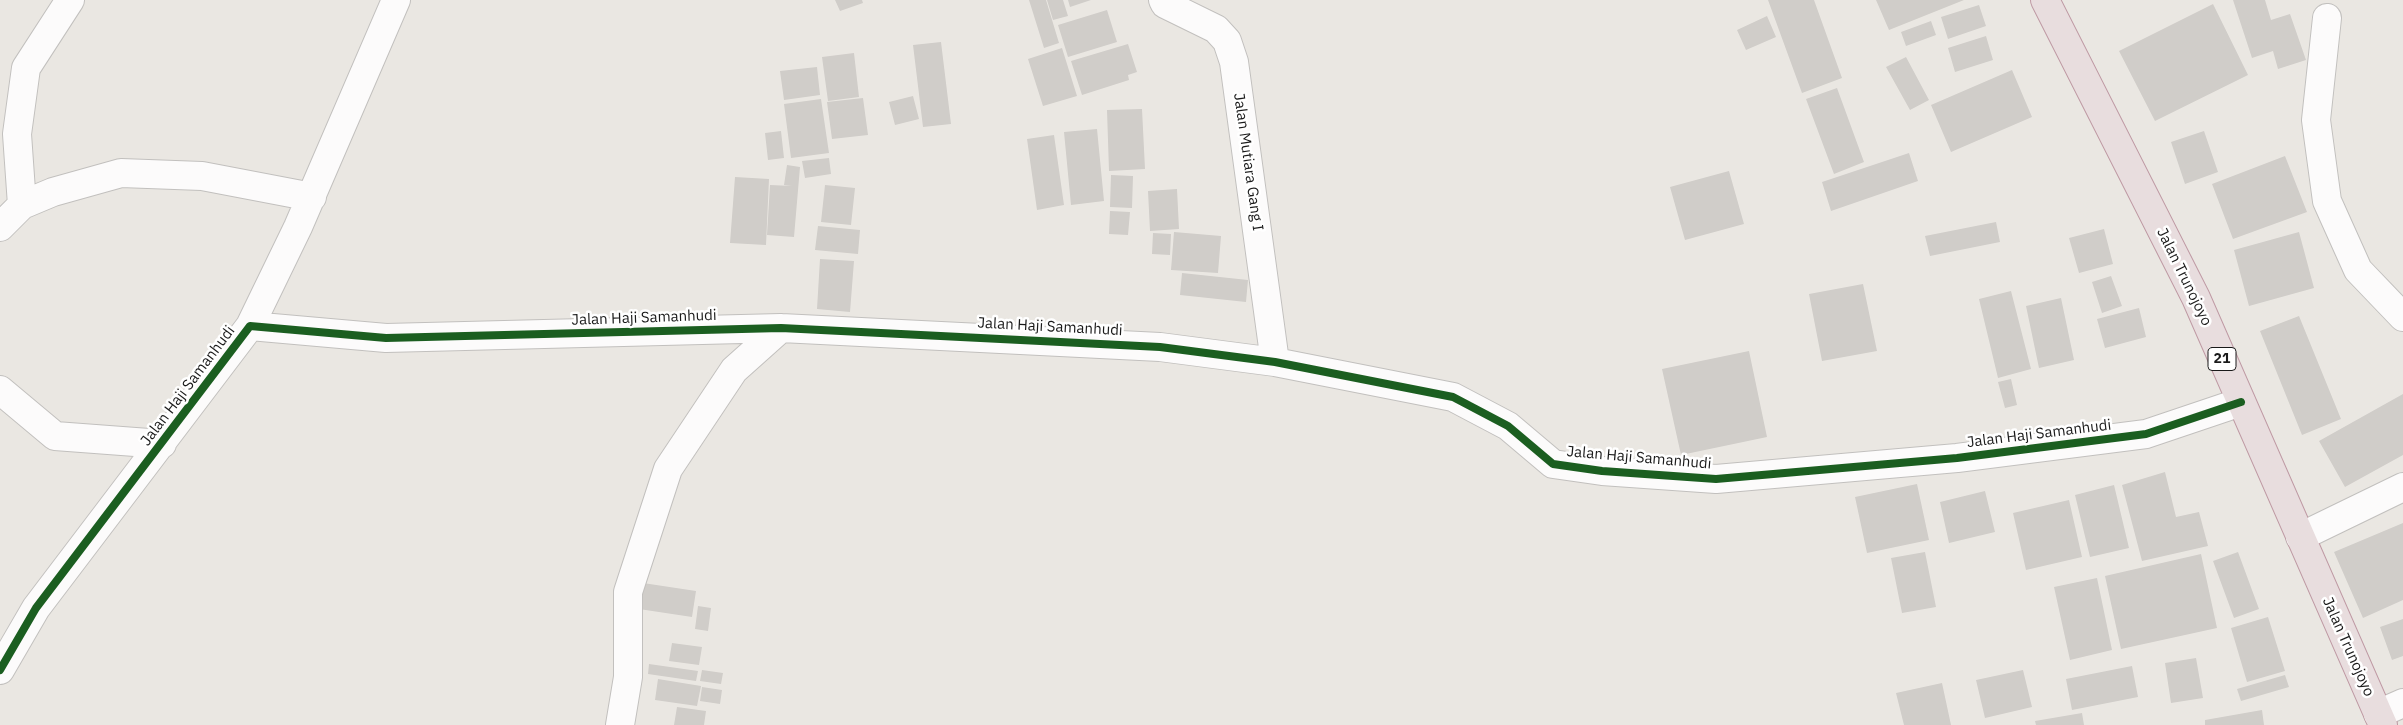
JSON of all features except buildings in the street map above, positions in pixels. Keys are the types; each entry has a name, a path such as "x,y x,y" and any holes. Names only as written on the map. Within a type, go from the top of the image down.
{"highway":[{"name":"Jalan Trunojoyo","path":"2045,0 2196,298 2300,537 2375,720"}],"street":[{"path":"22,205 17,134 26,68 70,0"},
{"path":"250,326 312,196 396,0"},
{"name":"Jalan Mutiara Gang I","path":"1163,0 1174,8 1216,29 1227,41 1234,62 1275,362"},
{"path":"2327,18 2316,120 2327,201 2358,270 2403,317"},
{"path":"0,227 22,205 53,192 121,173 202,176 312,196"},
{"name":"Jalan Haji Samanhudi","path":"0,670 36,608 250,326 386,338 781,328 1160,346 1275,362 1453,397 1508,426 1554,464 1602,471 1716,479 1957,458 2146,434 2241,402"},
{"path":"620,725 628,677 628,592 668,469 734,370 781,328"},
{"path":"0,390 56,436 162,444"},
{"path":"2300,537 2403,487"},
{"path":"2375,720 2403,703"}],"cycle path":[{"path":"0,670 36,608 250,326 386,338 781,328 1160,347 1275,362 1453,397 1508,426 1553,464 1602,471 1716,479 1957,458 2146,434 2241,402"}]}
